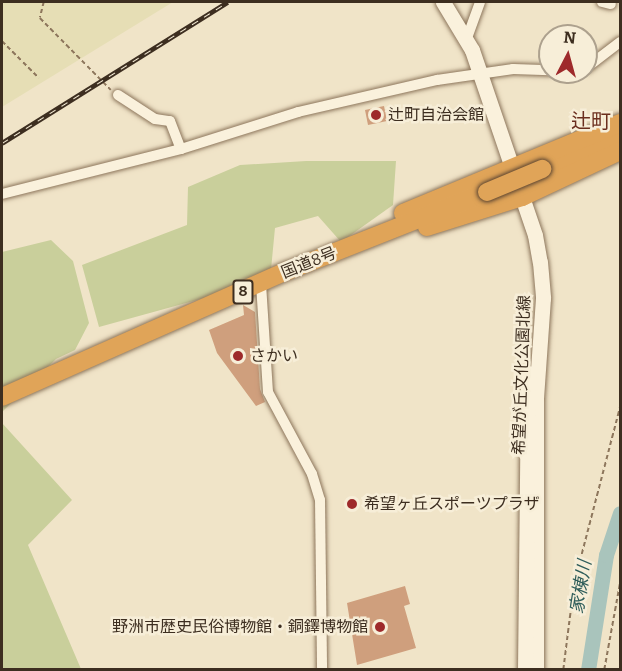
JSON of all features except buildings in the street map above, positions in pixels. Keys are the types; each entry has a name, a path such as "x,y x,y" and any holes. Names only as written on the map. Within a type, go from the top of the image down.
{"highway":[{"path":"356,244 402,213 512,165 621,123"},
{"name":"国道8号","path":"2,397 356,244 621,137"},
{"path":"356,244 401,236 522,197 621,151"}],"main road":[{"name":"希望が丘文化公園北線","path":"443,2 467,38 512,165 540,262 543,298 536,398 536,669"},
{"name":"希望が丘文化公園北線","path":"525,669 525,398 540,262"}],"street":[{"path":"467,38 480,2"},
{"path":"598,59 621,42"},
{"path":"2,194 182,149 298,112 478,72 538,70"},
{"path":"118,95 155,119 170,121 182,149"},
{"path":"261,284 268,392 312,474 320,500 322,669"}],"path":[{"path":"44,2 40,18 118,95"},
{"path":"2,41 39,78"},
{"path":"563,669 573,583 621,407"},
{"path":"604,669 621,582"}],"shaded area":[{"path":"2,2 173,2 2,107"}],"green space":[{"path":"306,161 396,161 393,205 341,242 318,216 275,228 270,280 99,327 82,265 187,225 188,187 240,165"},
{"path":"51,240 73,261 89,323 75,350 56,359 2,412 2,252"},
{"path":"2,423 72,500 28,545 81,669 2,669"}],"waterway":[{"name":"家棟川","path":"588,670 606,555 620,513"}],"railway":[{"path":"2,143 228,2"}],"place":[{"name":"辻町自治会館","path":"376,115"},
{"name":"さかい","path":"238,356"},
{"name":"希望ヶ丘スポーツプラザ","path":"352,504"},
{"name":"野洲市歴史民俗博物館・銅鐸博物館","path":"380,627"}],"district":[{"name":"辻町","path":"591,121"}]}
